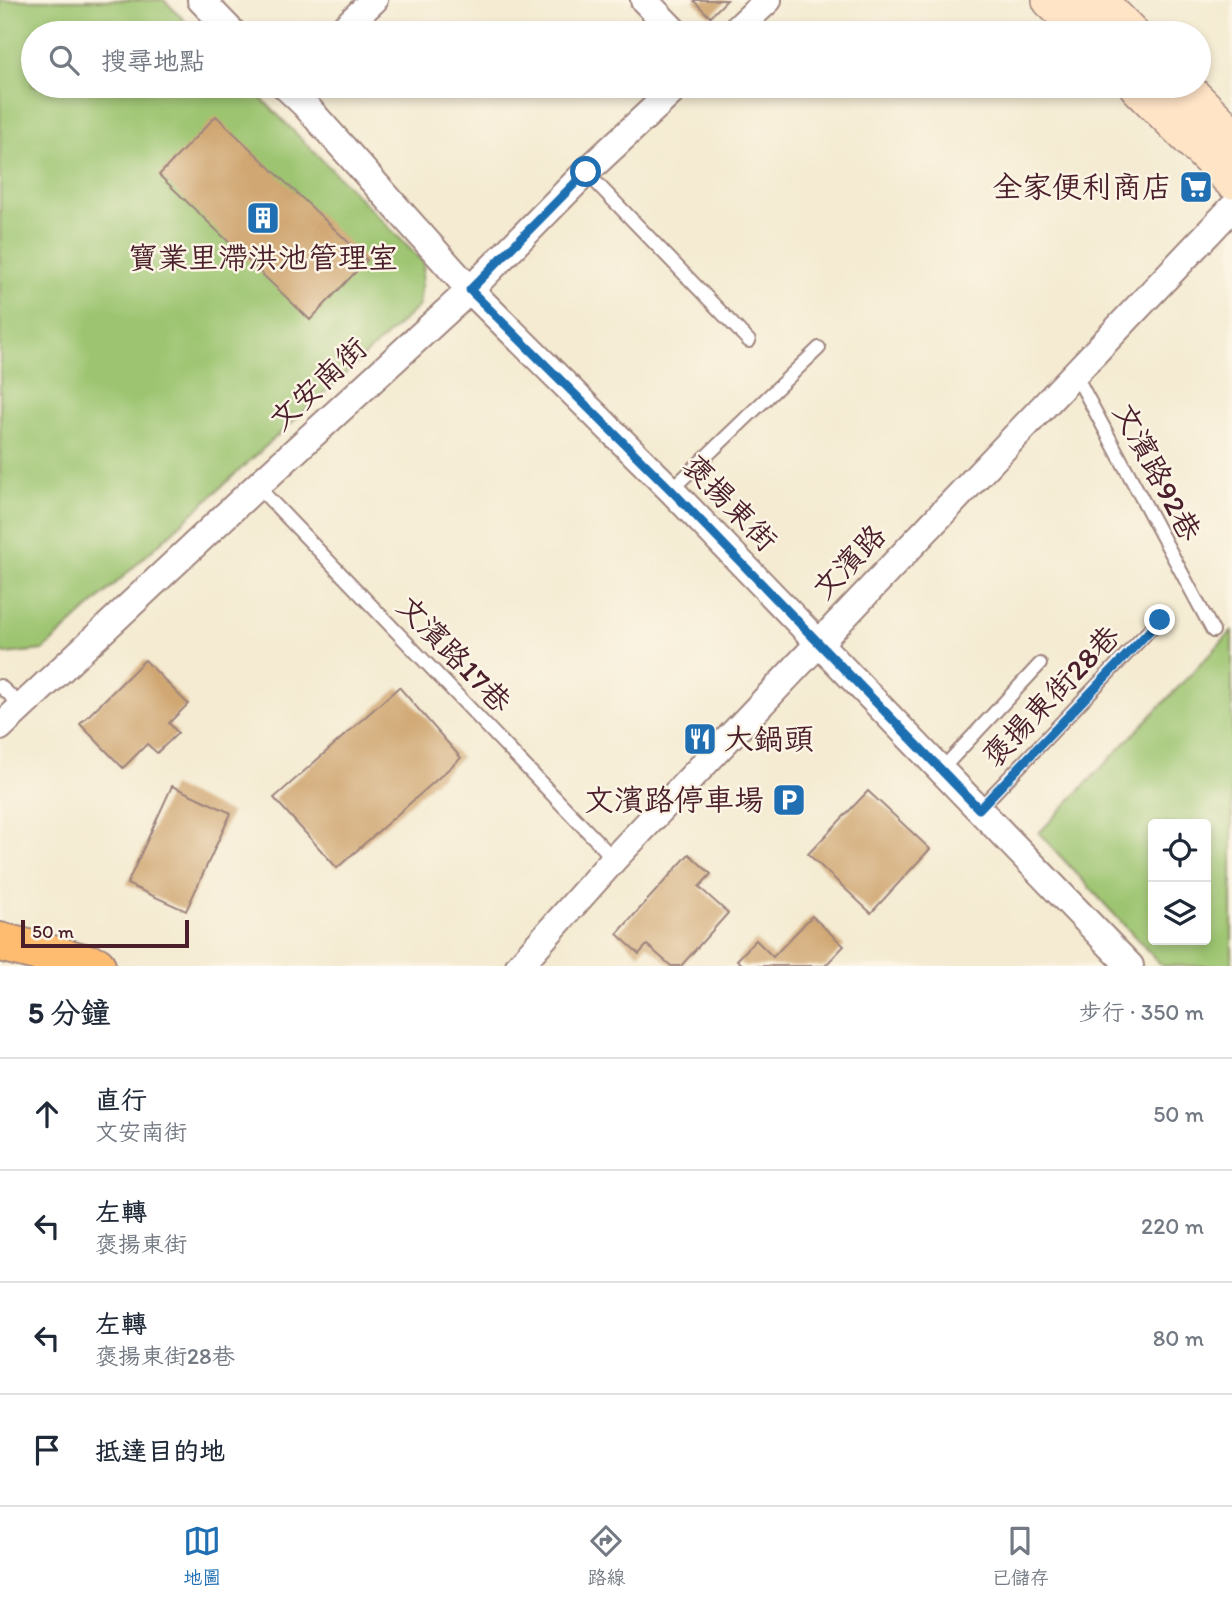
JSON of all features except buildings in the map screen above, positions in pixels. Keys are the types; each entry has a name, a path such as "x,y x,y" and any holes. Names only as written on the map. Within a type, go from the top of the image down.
{"main road":[{"path":"0,942 96,966"}],"street":[{"path":"201,0 221,21"},
{"path":"352,21 374,0"},
{"path":"644,0 664,21"},
{"path":"746,21 768,0"},
{"path":"1051,0 1106,15"},
{"name":"褒揚東街","path":"298,98 470,290 671,490 1130,966"},
{"name":"文安南街","path":"0,727 470,290 586,172 665,98"},
{"path":"1150,98 1232,180"},
{"path":"1194,98 1232,136"},
{"name":"文濱路","path":"519,966 614,859 1232,208"}],"lane":[{"path":"586,172 749,341"},
{"path":"671,490 819,348"},
{"name":"文濱路92巷","path":"1074,374 1213,631"},
{"name":"文濱路17巷","path":"257,486 614,859"},
{"name":"褒揚東街28巷","path":"979,809 1160,620"},
{"path":"941,770 1040,664"},
{"path":"0,686 22,706"}],"green space":[{"path":"0,0 164,0 185,21 21,21 21,98 261,98 424,263 419,306 43,650 5,654 0,650"},
{"path":"1232,631 1232,966 1162,966 1039,833"}],"place":[{"name":"全家便利商店","path":"1196,187"},
{"name":"寶業里滯洪池管理室","path":"263,218"},
{"name":"大鍋頭","path":"700,739"},
{"name":"文濱路停車場","path":"789,800"}],"route":[{"path":"586,172 470,290 671,490 979,809 1160,620"}]}
